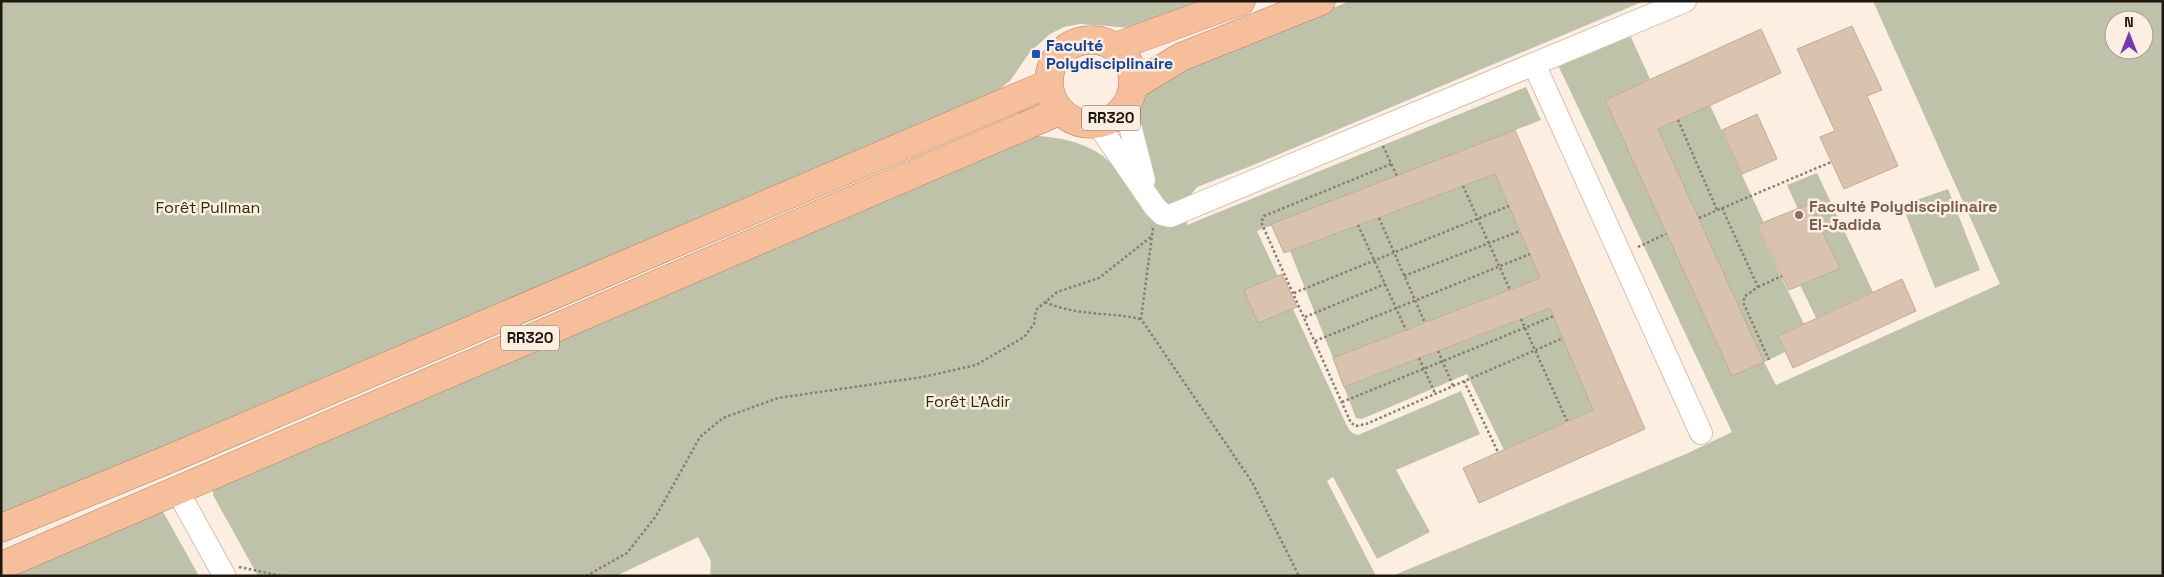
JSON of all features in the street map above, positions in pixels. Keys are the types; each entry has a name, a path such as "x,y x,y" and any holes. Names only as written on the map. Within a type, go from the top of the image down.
{"highway":[{"path":"1048,84 1050,68 1058,55 1070,45 1085,40 1101,40 1115,47 1241,1"},
{"name":"RR320","path":"1,528 181,454 1048,84 1052,98 1060,111 1071,119 1084,123 1097,123 1113,117 1129,96 1181,57 1321,1"},
{"name":"RR320","path":"1115,47 1129,64 1129,96"},
{"name":"RR320","path":"1,566 1060,111"}],"street":[{"path":"1097,123 1151,200 1162,214 1170,216 1685,1"},
{"path":"1534,64 1701,432"},
{"path":"1129,96 1151,200"},
{"path":"177,490 220,568"}],"path":[{"path":"1678,120 1717,210"},
{"path":"1376,131 1397,176"},
{"path":"1699,218 1832,162"},
{"path":"1391,164 1264,216 1261,222 1316,341 1351,423 1356,426 1366,424 1563,338"},
{"path":"1463,186 1510,290"},
{"path":"1151,200 1152,236 1141,319 1252,482 1299,576"},
{"path":"1294,293 1509,206"},
{"path":"1722,208 1758,287"},
{"path":"1379,218 1425,323"},
{"path":"1358,225 1406,330"},
{"path":"1404,276 1520,231"},
{"path":"1620,255 1666,234"},
{"path":"586,576 627,553 656,516 700,437 723,418 778,398 923,377 976,365 1024,337 1034,324 1036,310 1057,292 1099,278 1152,236"},
{"path":"1316,341 1530,254"},
{"path":"1769,360 1744,304 1744,297 1758,287 1782,276"},
{"path":"1305,317 1385,284"},
{"path":"1045,301 1080,313 1118,314 1141,319"},
{"path":"1342,402 1554,316"},
{"path":"1520,319 1567,421"},
{"path":"1438,351 1453,386"},
{"path":"1418,358 1435,394"},
{"path":"1464,380 1498,452"},
{"path":"220,568 282,576"}],"green space":[{"name":"Forêt Pullman","path":"1,1 1213,1 1132,28 1080,24 1064,27 1050,34 1030,52 1010,81 992,95 1,519"},
{"name":"Forêt L'Adir","path":"1350,1 1644,1 1197,187 1189,197 1187,225 1526,87 1541,120 1257,231 1347,426 1352,433 1358,435 1461,391 1480,434 1396,470 1430,532 1377,559 1333,477 1327,481 1376,576 710,576 711,561 698,537 616,576 258,576 213,495 213,487 1031,136 1063,139 1094,150 1111,163 1137,198 1139,107 1150,88 1171,73"},
{"path":"1873,1 2163,1 2163,576 1392,576 1686,454 1732,432 1558,65 1630,35 1650,79 1632,88 1658,129 1710,105 1764,223 1757,226 1804,324 1778,336 1785,352 1764,362 1776,385 2000,284"},
{"path":"1817,173 1873,292 1816,318 1800,285 1839,268 1809,204 1798,209 1787,185"},
{"path":"1495,174 1540,278 1333,358 1290,251"},
{"path":"1948,189 1980,270 1935,288 1902,205"},
{"path":"1550,308 1593,410 1504,450 1467,374 1362,419 1356,418 1344,387"},
{"path":"161,508 199,576 1,576"}],"building":[{"path":"1852,26 1882,90 1867,96 1898,166 1844,189 1820,137 1835,131 1797,49"},
{"path":"1761,29 1781,73 1658,129 1764,362 1732,376 1605,100"},
{"path":"1757,114 1777,159 1742,174 1722,130"},
{"path":"1515,130 1645,429 1479,503 1463,468 1593,410 1550,308 1344,387 1333,358 1540,278 1495,174 1284,253 1271,224"},
{"path":"1809,204 1840,268 1789,290 1757,225"},
{"path":"1282,274 1297,307 1258,323 1244,290"},
{"path":"1902,279 1916,311 1793,368 1778,336"}],"place":[{"name":"Faculté Polydisciplinaire","path":"1036,54"},
{"name":"Faculté Polydisciplinaire El-Jadida","path":"1799,215"}]}
